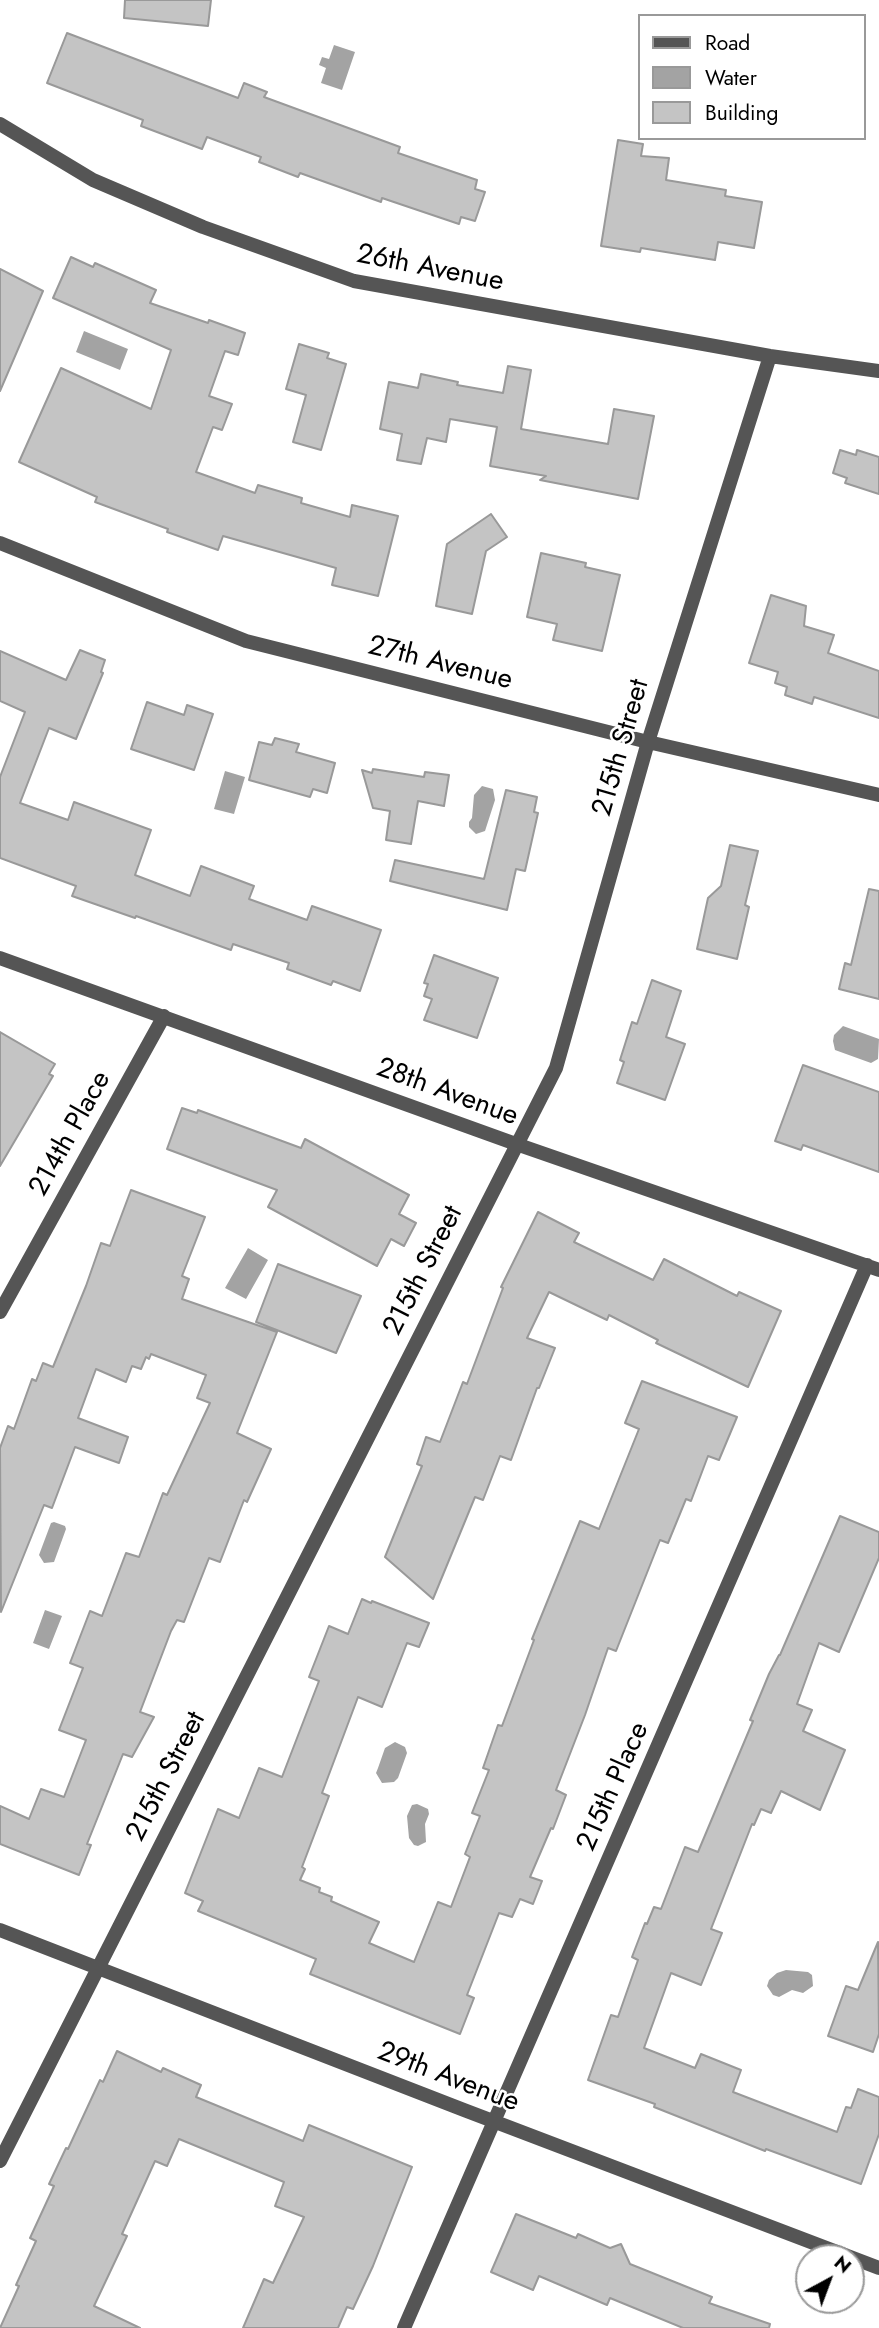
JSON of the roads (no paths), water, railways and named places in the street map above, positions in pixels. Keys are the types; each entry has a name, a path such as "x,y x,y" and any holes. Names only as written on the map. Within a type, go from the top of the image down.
{"street":[{"name":"26th Avenue","path":"0,124 93,180 202,227 354,281 770,356 879,371"},
{"name":"215th Street","path":"0,2161 556,1068 648,742 770,356"},
{"name":"27th Avenue","path":"0,543 246,641 648,742 879,795"},
{"name":"28th Avenue","path":"0,958 516,1144 873,1267"},
{"name":"214th Place","path":"0,1312 164,1016"},
{"name":"215th Place","path":"404,2328 873,1267"},
{"name":"29th Avenue","path":"0,1930 879,2268"}],"water":[{"path":"334,45 355,52 342,90 321,83 326,68 319,65 322,57 329,59"},
{"path":"84,331 128,349 120,370 76,352"},
{"path":"225,771 245,777 234,814 214,809"},
{"path":"482,786 493,789 495,800 485,831 476,834 469,827 469,822 472,818 474,795"},
{"path":"843,1026 879,1039 878,1059 871,1063 835,1050 834,1035"},
{"path":"248,1248 268,1260 246,1299 225,1288"},
{"path":"51,1523 66,1529 54,1562 44,1563 39,1555"},
{"path":"45,1610 62,1616 49,1649 33,1643"},
{"path":"395,1742 405,1747 407,1753 398,1778 394,1782 382,1783 376,1773 385,1748"},
{"path":"417,1804 428,1809 429,1814 425,1824 426,1842 418,1846 409,1838 407,1816 412,1805"},
{"path":"786,1970 808,1972 812,1975 813,1986 803,1993 792,1990 779,1997 773,1995 767,1986 769,1980"}]}
